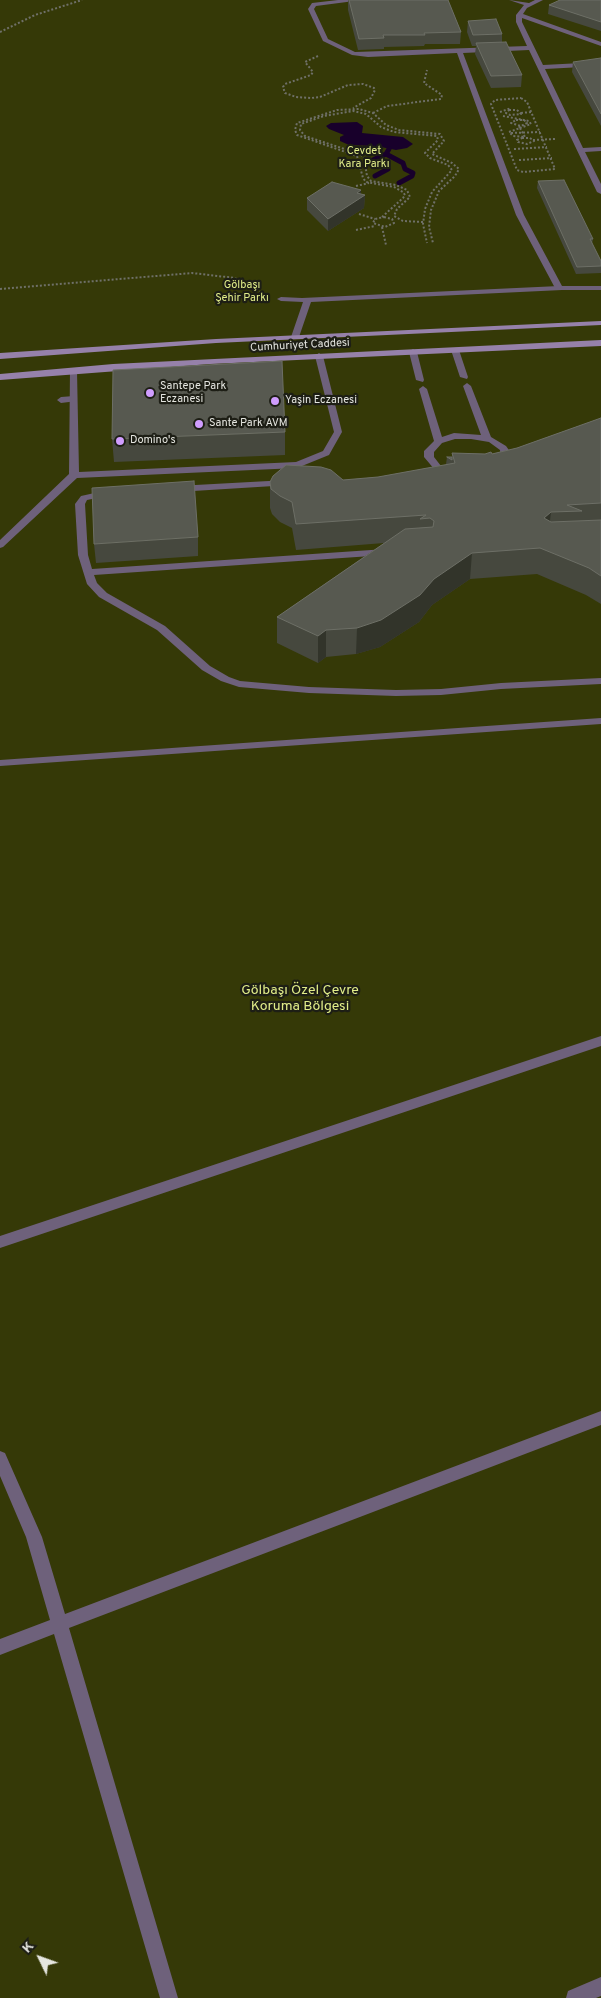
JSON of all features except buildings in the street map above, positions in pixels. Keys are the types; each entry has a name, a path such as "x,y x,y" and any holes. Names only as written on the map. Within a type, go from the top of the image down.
{"main road":[{"name":"Cumhuriyet Caddesi","path":"0,356 126,346 601,323"},
{"name":"Cumhuriyet Caddesi","path":"0,377 74,370 319,356 601,343"}],"street":[{"path":"359,0 314,4 311,9 325,40 354,54 532,48"},
{"path":"512,0 530,5"},
{"path":"519,15 530,5 540,0"},
{"path":"519,15 601,44"},
{"path":"519,15 520,22 532,48 601,192"},
{"path":"459,51 520,215 559,288"},
{"path":"541,67 601,64"},
{"path":"581,150 601,149"},
{"path":"280,299 308,300 559,288 601,288"},
{"path":"295,337 308,300"},
{"path":"455,350 487,439"},
{"path":"413,352 439,441"},
{"path":"0,545 74,475 297,465 326,453 338,432 319,356"},
{"path":"74,370 74,475"},
{"path":"61,400 74,399"},
{"path":"462,436 487,439 498,444 506,452 506,461 499,469 487,474 471,476 447,472 438,468 428,457 432,446 439,441 462,436"},
{"path":"427,474 447,472"},
{"path":"170,490 300,482"},
{"path":"119,492 95,494 84,498 80,504 83,555 92,584 103,595 161,628 206,668 225,679 239,684 334,692 396,693 441,692 501,686 601,681"},
{"path":"88,572 399,551"},
{"path":"0,763 601,721"},
{"path":"0,1242 601,1041"},
{"path":"0,1647 601,1418"},
{"path":"0,1458 34,1537 169,1998"},
{"path":"574,1998 601,1986"}],"path":[{"path":"0,32 35,15 82,0"},
{"path":"324,56 307,60 305,62 313,72 311,75 289,81 283,87 283,90 296,97 310,98 320,97 348,85 363,84 376,90 371,98 348,109"},
{"path":"373,113 387,106 441,99 442,96 424,83 426,67"},
{"path":"524,99 531,112 552,158 556,168 554,169 532,172 517,170 491,104 496,100 524,99"},
{"path":"369,183 363,178 357,156 303,138 297,135 295,125 302,120 331,111 348,109 368,110 386,125 399,130 440,134 444,141 432,154 452,163 459,170 439,191 431,210 429,227 433,243"},
{"path":"531,112 521,113 503,110 500,114 507,117 527,119 531,122"},
{"path":"512,110 506,114 527,122 536,122"},
{"path":"423,223 403,221 395,218 395,212 410,197 407,190 396,185 371,181 367,176 364,158 360,154 305,136 300,130 301,124 324,116 353,111 368,115 381,127 394,132 437,136 438,140 425,153 430,158 448,165 452,170 432,192 425,209 423,223 427,244"},
{"path":"521,113 511,123 520,127 527,126 531,122"},
{"path":"510,133 510,130 525,125 527,122"},
{"path":"520,127 525,137"},
{"path":"502,134 540,132"},
{"path":"510,133 517,137 544,140"},
{"path":"525,137 517,141 527,144 532,143 533,140"},
{"path":"509,149 547,147"},
{"path":"513,160 552,158"},
{"path":"356,186 369,183 394,187 404,194 403,198 382,217 375,219 358,214"},
{"path":"382,217 392,220 394,223"},
{"path":"375,219 372,222 376,226"},
{"path":"356,230 376,226 382,227 394,223 423,223"},
{"path":"382,227 386,245"},
{"path":"0,289 206,274 235,278 254,290 270,295"}],"green space":[{"name":"Gölbaşı Özel Çevre Koruma Bölgesi","path":"0,0 601,0 601,1998 0,1998"}],"shaded area":[{"path":"357,122 363,126 362,133 403,137 413,144 407,148 396,150 376,146 349,145 340,141 340,137 344,135 326,126 331,123"}],"waterway":[{"path":"386,154 389,149"},
{"path":"375,176 388,169 373,160 386,154"},
{"path":"386,154 403,163 405,169 413,173 412,176 399,183"}],"place":[{"name":"Santepe Park Eczanesi","path":"150,393"},
{"name":"Yaşin Eczanesi","path":"275,401"},
{"name":"Sante Park AVM","path":"199,424"},
{"name":"Domino's","path":"120,441"}],"park label":[{"name":"Cevdet Kara Parkı","path":"364,158"},
{"name":"Gölbaşı Şehir Parkı","path":"242,292"}]}
